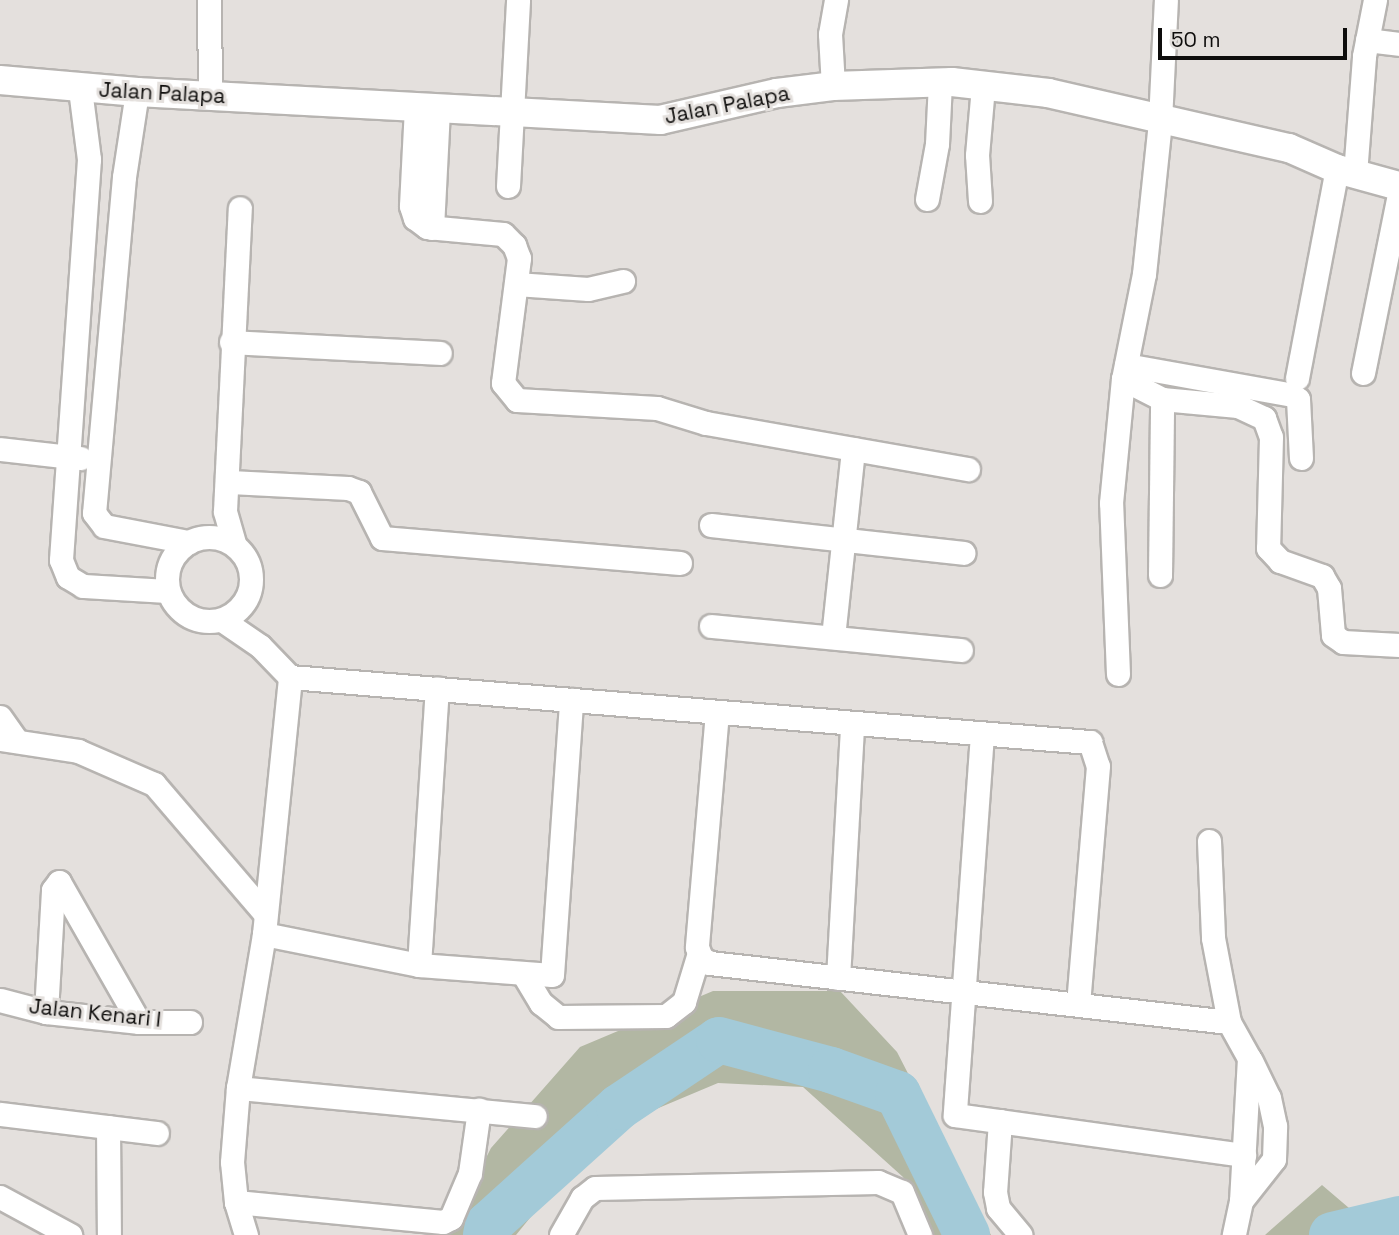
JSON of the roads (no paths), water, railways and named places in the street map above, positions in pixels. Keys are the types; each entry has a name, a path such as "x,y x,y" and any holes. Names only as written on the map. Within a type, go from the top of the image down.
{"street":[{"path":"209,0 210,96"},
{"path":"508,186 515,110 518,0"},
{"path":"820,0 830,34 833,86"},
{"path":"830,34 836,0"},
{"path":"1118,674 1111,503 1124,372 1144,274 1160,121 1166,0"},
{"path":"1297,378 1346,171 1375,0"},
{"path":"1367,40 1399,44"},
{"name":"Jalan Palapa","path":"0,80 80,89 427,108 515,110 660,120 737,100 833,86 940,82 1048,93 1160,121 1289,148 1346,171 1399,186"},
{"path":"927,199 937,144 940,82"},
{"path":"980,201 977,155 983,86"},
{"path":"80,89 89,147 60,545 68,577 83,586 168,591"},
{"path":"137,92 128,149 94,513 98,524 234,543"},
{"path":"427,108 432,228 503,234 514,245 519,258 503,383 517,400 657,408 706,423 968,469"},
{"path":"89,147 128,149"},
{"path":"1363,373 1399,194"},
{"path":"222,620 243,606 250,590 250,568 234,543 225,511 230,482 231,342 240,208"},
{"path":"516,284 588,289 623,281"},
{"path":"231,342 440,353"},
{"path":"1124,372 1162,399 1238,406 1264,418 1271,437 1268,548 1280,561 1322,576 1329,588 1329,622 1333,635 1343,642 1399,645"},
{"path":"1124,372 1293,395 1298,399 1301,458"},
{"path":"1160,575 1162,399"},
{"path":"0,449 65,458 98,458"},
{"path":"833,637 853,449"},
{"path":"230,482 359,492 382,538 680,563"},
{"path":"225,511 168,569 168,591 188,617 222,620 260,646 290,677 852,725 1090,742 1097,751 1078,1003"},
{"path":"711,525 963,553"},
{"path":"243,606 260,646"},
{"path":"711,626 961,650"},
{"path":"246,1235 236,1202 232,1162 238,1087 264,934 263,911 290,677"},
{"path":"419,965 437,689"},
{"path":"264,934 419,965 552,975 555,967 571,700"},
{"path":"524,975 541,1003 558,1017 666,1016 684,1002 699,953 717,712"},
{"path":"0,717 8,739 78,751 154,784 263,911"},
{"path":"838,978 852,725"},
{"path":"982,734 955,1115 1244,1155"},
{"path":"1209,841 1213,938 1228,1022 1269,1098 1275,1126 1274,1159 1241,1201"},
{"path":"46,1012 52,890 59,882 139,1022"},
{"path":"699,953 710,963 1228,1022"},
{"name":"Jalan Kenari I","path":"0,1000 46,1012 139,1022 190,1022"},
{"path":"1234,1235 1241,1201 1249,1058"},
{"path":"238,1087 535,1116"},
{"path":"236,1202 443,1222 451,1218 470,1172 479,1110"},
{"path":"0,1114 157,1133"},
{"path":"999,1121 995,1192 998,1209 1021,1235"},
{"path":"108,1127 109,1235"},
{"path":"561,1235 582,1198 595,1188 878,1182 902,1192 920,1235"},
{"path":"0,1197 70,1235"}],"waterway":[{"path":"486,1235 488,1225 619,1107 719,1040 831,1070 898,1094 967,1235"},
{"path":"1332,1235 1399,1219"}]}
